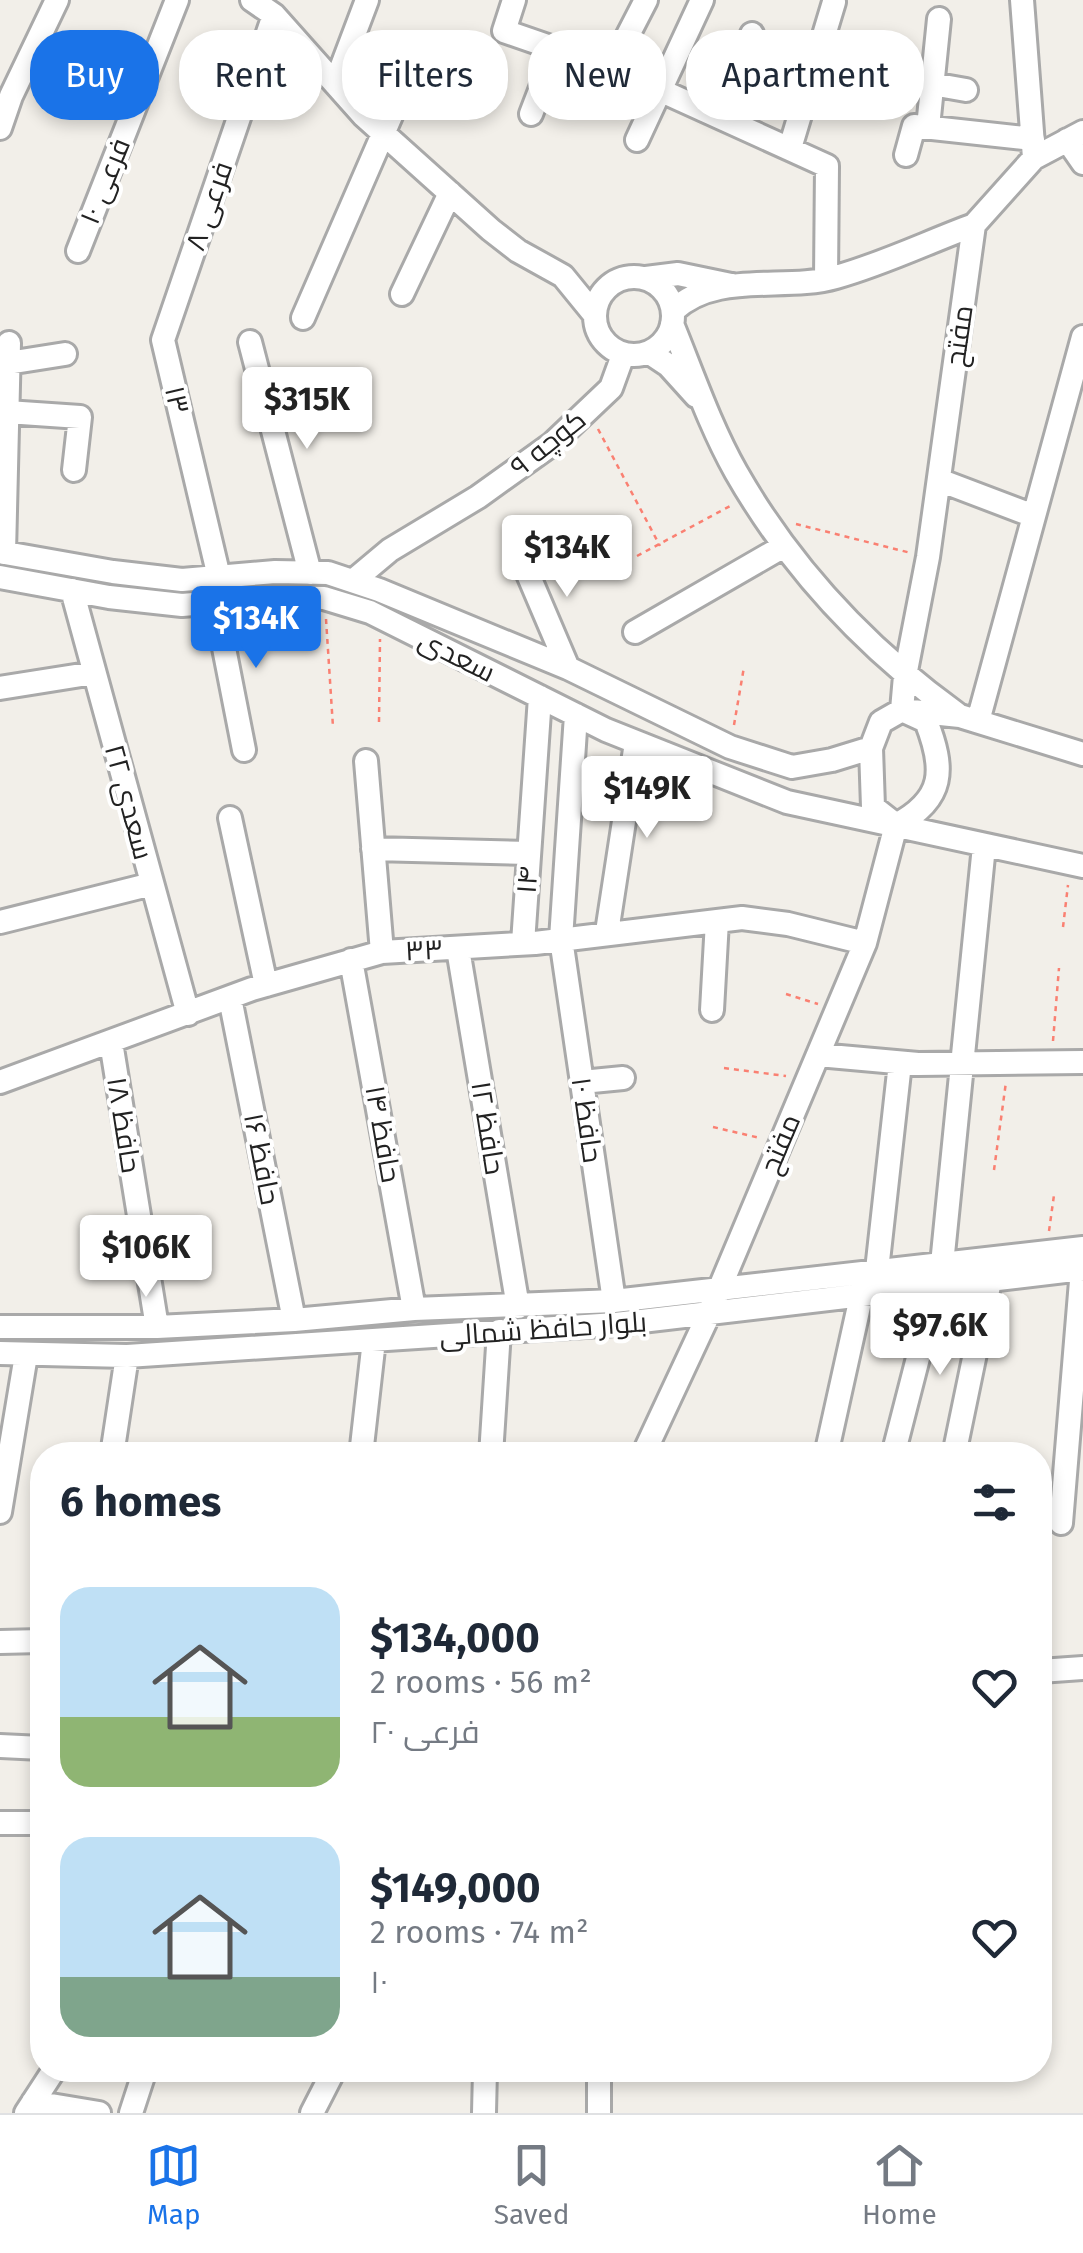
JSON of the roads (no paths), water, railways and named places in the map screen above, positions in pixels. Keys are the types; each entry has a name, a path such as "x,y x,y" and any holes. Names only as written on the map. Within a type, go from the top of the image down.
{"street":[{"path":"0,128 6,92 57,0"},
{"name":"فرعی ۱۰","path":"78,251 177,0"},
{"path":"252,0 274,15 382,132 450,194 518,251 563,276 594,314 602,340 624,355 650,352 668,336 673,318 685,300 735,286 826,279 974,225 1033,149 1022,0"},
{"path":"336,82 368,0"},
{"path":"514,0 504,31 528,39"},
{"path":"631,30 646,0"},
{"path":"666,77 702,0"},
{"path":"790,148 834,2"},
{"name":"فرعی ۸","path":"163,340 274,15"},
{"path":"928,127 939,19"},
{"path":"932,84 966,90"},
{"path":"302,318 387,120"},
{"path":"637,140 646,120"},
{"path":"726,120 827,166 826,279"},
{"path":"906,155 914,126 1033,149 1075,136 1083,163"},
{"path":"402,294 450,194"},
{"name":"مفتح","path":"902,710 928,557 974,225"},
{"path":"563,276 614,281 678,274 735,286"},
{"path":"646,278 664,291 705,406 735,470 784,546 826,599 905,676 969,719"},
{"path":"594,314 597,301 614,281"},
{"path":"969,719 1034,516 1083,338"},
{"name":"۱۳","path":"163,340 218,577"},
{"path":"250,342 310,573"},
{"path":"650,352 668,365 705,406"},
{"path":"2,553 8,353 65,354"},
{"name":"کوچه ۹","path":"353,581 390,550 478,497 552,444 611,388 624,355"},
{"path":"5,427 80,417 74,470"},
{"path":"939,480 1034,516"},
{"path":"635,632 784,546"},
{"name":"سعدی","path":"2,553 182,580 275,572 328,573 568,668 730,746 792,767"},
{"path":"519,553 568,668"},
{"name":"سعدی","path":"0,578 182,605 276,597 324,598 380,618 636,743 787,802 1076,865"},
{"name":"سعدی ۲۲","path":"72,590 188,1014"},
{"path":"215,602 244,750"},
{"path":"0,688 94,673"},
{"name":"۱۴","path":"523,944 540,697"},
{"path":"902,710 926,721 937,750 936,779 935,793 921,812 896,825 873,807 870,748 882,722 902,710 969,719 1083,754"},
{"name":"حافظ ۱۰","path":"576,715 561,939 614,1301"},
{"path":"607,932 636,743"},
{"path":"787,802 792,767 870,748"},
{"path":"366,761 382,952"},
{"path":"230,818 266,985"},
{"name":"مفتح","path":"648,1442 708,1316 865,942 896,825"},
{"path":"942,1264 984,846"},
{"path":"374,850 529,853"},
{"path":"0,922 152,884"},
{"name":"۳۳","path":"0,1082 266,985 382,952 523,944 742,918 865,942"},
{"path":"712,1010 717,922"},
{"name":"حافظ ۱۲","path":"458,949 518,1307"},
{"name":"حافظ ۱۴","path":"350,960 414,1308"},
{"name":"حافظ ۱۶","path":"230,998 294,1320"},
{"name":"حافظ ۱۸","path":"110,1042 157,1327"},
{"path":"818,1055 963,1064 1083,1062"},
{"path":"878,1270 900,1062"},
{"path":"582,1082 624,1078"},
{"name":"بلوار حافظ شمالی","path":"0,1327 157,1327 294,1320 414,1308 614,1301 1083,1248"},
{"path":"1055,1509 1082,1269"},
{"name":"بلوار حافظ شمالی","path":"0,1353 127,1356 708,1316 1082,1269"},
{"path":"957,1442 990,1281"},
{"path":"896,1442 936,1288"},
{"path":"829,1442 862,1297"},
{"path":"491,1442 499,1331"},
{"path":"362,1442 374,1340"},
{"path":"0,1512 26,1354"},
{"path":"114,1442 127,1356"},
{"path":"0,1642 30,1641"},
{"path":"1052,1670 1083,1668"},
{"path":"0,1746 30,1747"},
{"path":"0,1823 30,1824"},
{"path":"46,2082 29,2108 99,2113"},
{"path":"131,2113 141,2082"},
{"path":"312,2113 328,2082"},
{"path":"484,2113 485,2082"},
{"path":"599,2082 599,2113"}]}
